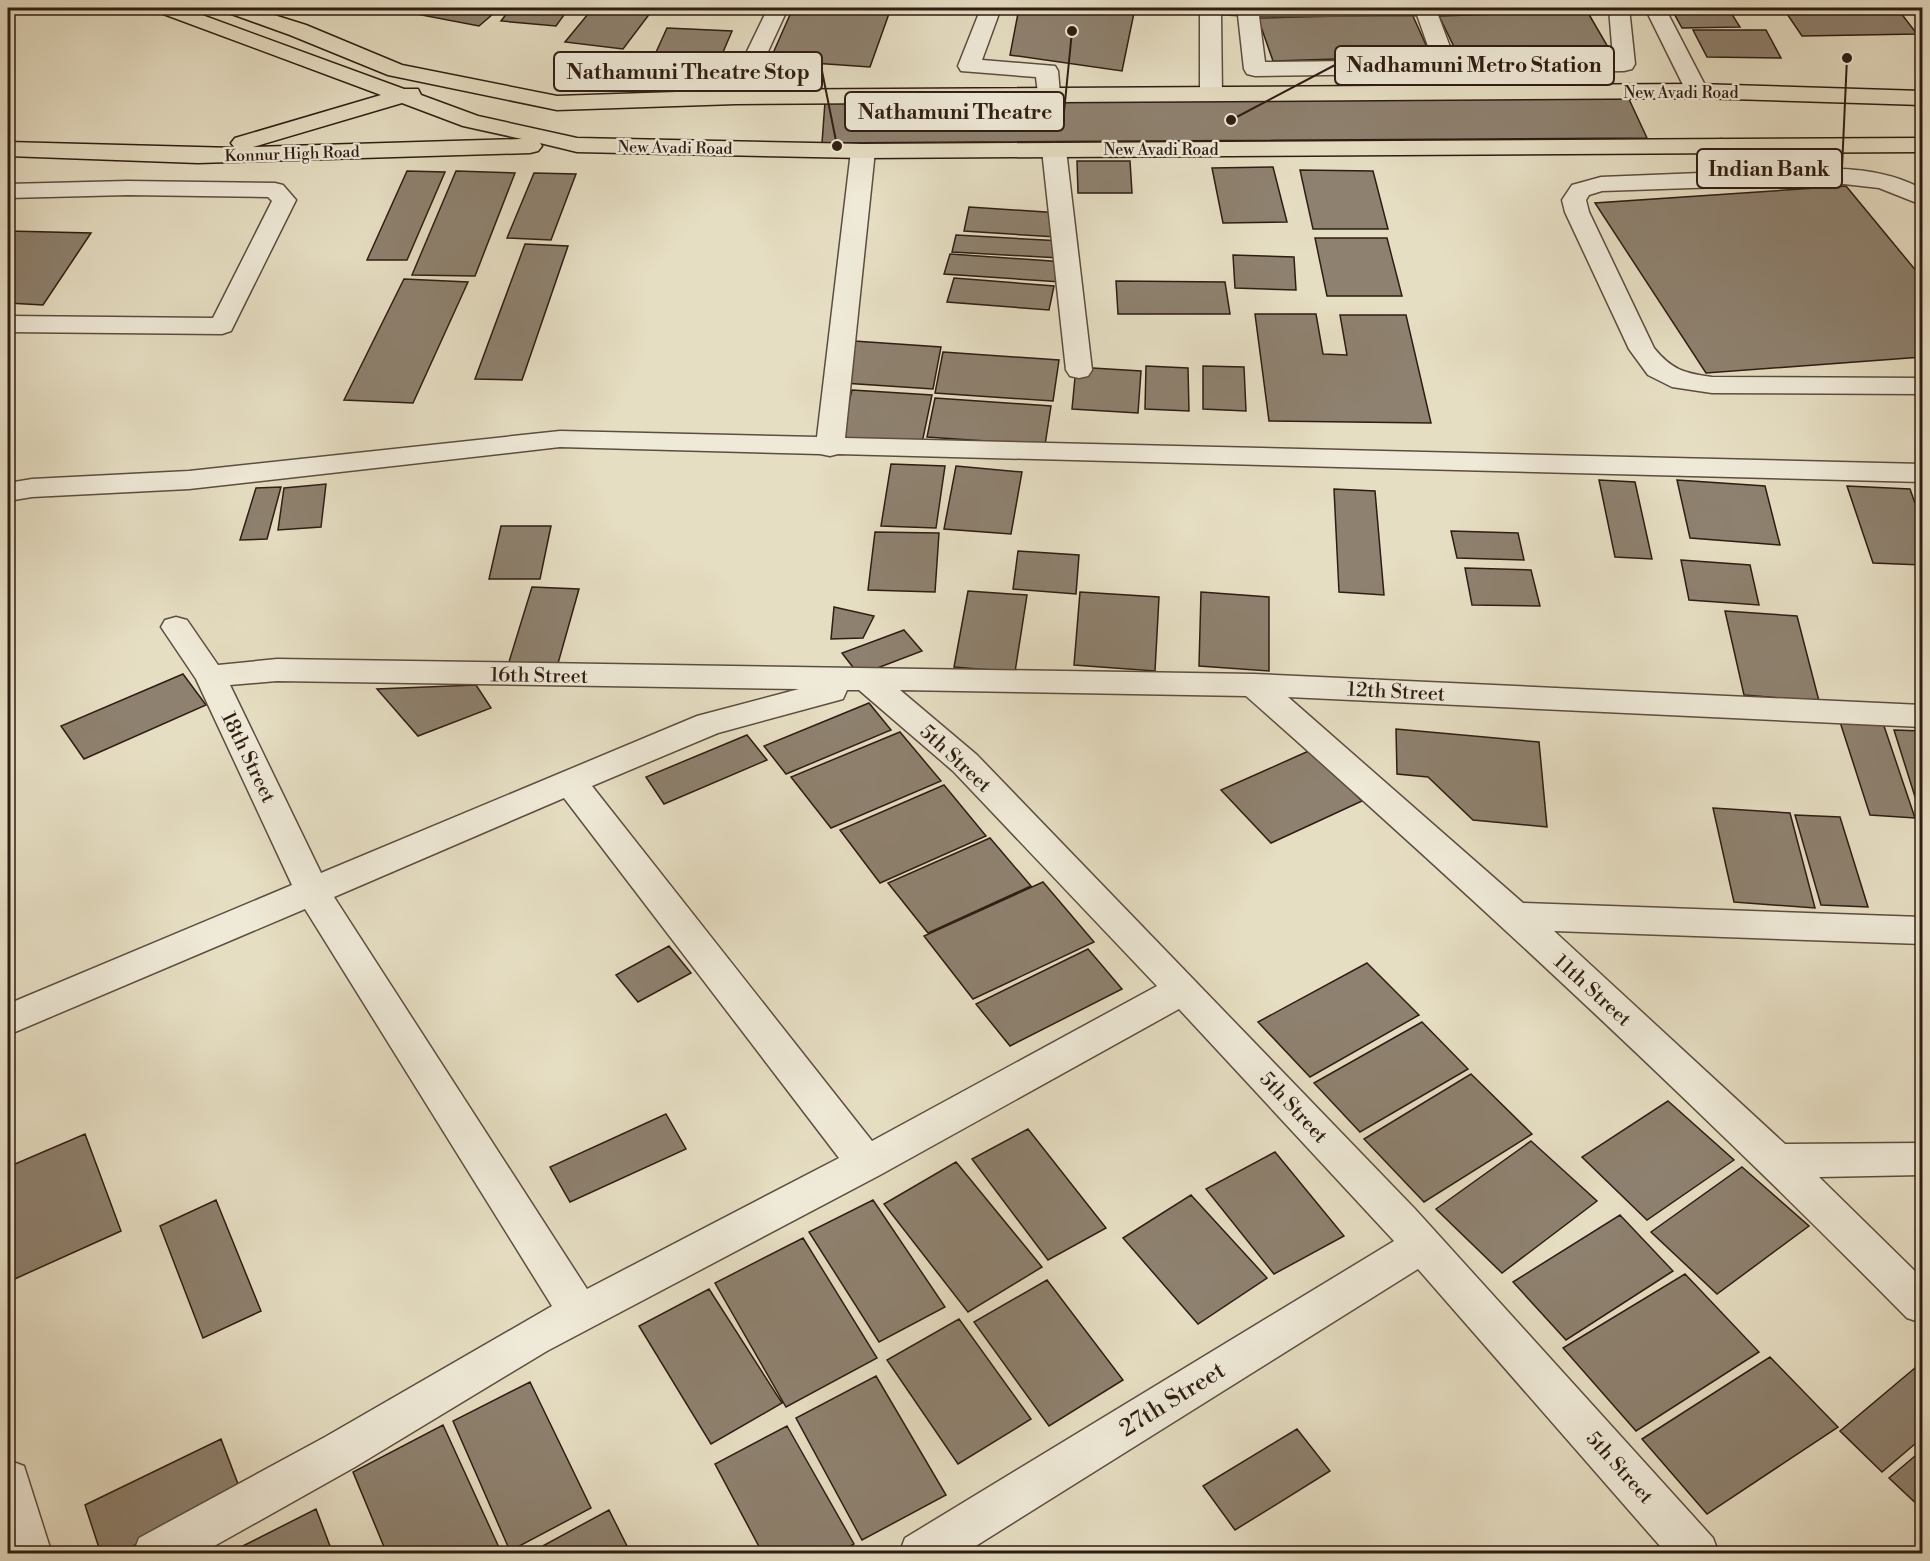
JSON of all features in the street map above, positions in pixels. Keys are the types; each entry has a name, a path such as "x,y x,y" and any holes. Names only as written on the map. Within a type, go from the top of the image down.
{"main road":[{"name":"New Avadi Road","path":"165,8 333,72 408,95 471,121 577,145 863,151 1923,145"},
{"name":"New Avadi Road","path":"233,8 298,30 396,70 563,103 736,97 1697,91 1923,98"},
{"path":"198,156 408,95 435,79"},
{"path":"532,135 563,103"},
{"name":"Konnur High Road","path":"8,149 198,156 577,145"}],"street":[{"path":"736,97 778,8"},
{"path":"991,8 969,66 1047,71 1049,94"},
{"path":"1210,8 1211,95"},
{"path":"1215,8 1483,8"},
{"path":"1248,9 1255,69 1624,64 1619,8"},
{"path":"1655,8 1697,91"},
{"path":"1425,9 1446,66"},
{"path":"1721,146 1741,178"},
{"path":"1054,150 1079,370"},
{"path":"830,448 863,151"},
{"path":"129,188 150,154"},
{"path":"1923,198 1910,189 1862,177 1741,178 1601,184 1580,190 1574,200 1577,212 1642,349 1657,369 1681,381 1712,385 1923,386"},
{"path":"8,191 129,188 275,190 284,201 222,326 8,324"},
{"path":"8,492 32,488 223,477 560,439 830,448 1923,473"},
{"name":"18th Street","path":"176,627 210,676 313,892 579,1314"},
{"name":"16th Street","path":"210,676 278,670 869,681"},
{"path":"8,1020 708,724 869,681"},
{"name":"12th Street","path":"869,681 1254,685 1923,716"},
{"name":"5th Street","path":"869,681 965,763 1182,988 1422,1245 1697,1554"},
{"name":"11th Street","path":"1254,685 1440,847 1511,916 1779,1161 1923,1305"},
{"path":"571,783 866,1163"},
{"path":"1511,916 1923,930"},
{"path":"155,1554 340,1452 532,1338 866,1163 1182,988"},
{"path":"1779,1161 1923,1158"},
{"name":"27th Street","path":"921,1554 1422,1245"},
{"path":"8,1481 30,1554"}],"building":[{"path":"500,8 479,26 390,9"},
{"path":"511,8 569,8 556,26 501,21"},
{"path":"593,8 654,8 623,49 565,42"},
{"path":"793,8 891,8 870,67 770,60"},
{"path":"1019,8 1135,8 1122,71 1010,55"},
{"path":"1671,8 1728,8 1740,27 1682,28"},
{"path":"1783,8 1897,8 1917,34 1802,36"},
{"path":"1911,8 1922,8 1922,24"},
{"path":"1587,11 1612,54 1460,59 1439,16"},
{"path":"1412,14 1431,56 1273,61 1258,18"},
{"path":"667,28 732,31 718,64 652,61"},
{"path":"1693,30 1766,30 1781,58 1707,57"},
{"path":"1628,97 1647,138 822,143 825,102"},
{"path":"1077,161 1130,161 1132,193 1078,193"},
{"path":"1273,167 1287,222 1223,223 1212,168"},
{"path":"1300,170 1373,171 1388,229 1313,229"},
{"path":"407,171 445,172 407,260 367,260"},
{"path":"456,171 515,173 475,276 412,275"},
{"path":"534,173 576,174 551,240 507,238"},
{"path":"1846,186 1922,278 1922,357 1706,373 1595,203"},
{"path":"969,207 1060,213 1056,237 964,231"},
{"path":"8,231 91,233 43,305 8,303"},
{"path":"956,235 1062,241 1060,258 952,252"},
{"path":"1315,238 1387,238 1402,296 1327,296"},
{"path":"525,244 568,246 522,380 475,379"},
{"path":"950,254 1065,262 1061,282 944,274"},
{"path":"1233,255 1294,257 1296,290 1235,288"},
{"path":"954,278 1054,286 1049,310 947,302"},
{"path":"404,279 468,282 413,403 344,400"},
{"path":"1116,281 1225,282 1230,314 1118,314"},
{"path":"1255,314 1316,314 1323,354 1347,355 1340,315 1406,315 1431,423 1269,421"},
{"path":"854,341 941,347 933,389 843,383"},
{"path":"943,352 1059,360 1053,401 935,393"},
{"path":"1146,366 1188,368 1189,411 1145,409"},
{"path":"1203,366 1244,367 1246,411 1203,409"},
{"path":"1076,367 1141,371 1138,413 1072,409"},
{"path":"852,390 932,395 922,443 840,437"},
{"path":"935,398 1051,406 1045,445 927,437"},
{"path":"891,464 945,466 936,528 881,526"},
{"path":"956,466 1022,472 1011,534 944,529"},
{"path":"1599,480 1635,482 1652,559 1615,557"},
{"path":"1677,480 1765,486 1780,545 1690,538"},
{"path":"326,484 321,527 278,530 284,488"},
{"path":"1847,486 1910,489 1922,523 1922,565 1873,563"},
{"path":"281,487 267,539 240,540 256,488"},
{"path":"1334,489 1375,491 1384,595 1339,592"},
{"path":"501,526 551,526 540,579 489,579"},
{"path":"1451,531 1518,533 1524,560 1457,558"},
{"path":"875,532 939,533 935,592 868,590"},
{"path":"1018,551 1079,555 1076,594 1013,589"},
{"path":"1681,560 1750,565 1759,605 1689,600"},
{"path":"1465,568 1531,570 1540,606 1472,605"},
{"path":"532,587 579,589 557,667 508,665"},
{"path":"968,591 1027,595 1015,672 954,667"},
{"path":"1080,592 1159,597 1155,671 1074,665"},
{"path":"1201,592 1269,597 1269,671 1199,666"},
{"path":"834,607 874,616 863,638 831,639"},
{"path":"1725,611 1797,616 1819,701 1744,695"},
{"path":"904,630 922,651 859,675 842,653"},
{"path":"183,674 206,705 84,759 61,726"},
{"path":"476,685 491,708 418,736 377,689"},
{"path":"869,703 891,730 786,774 764,746"},
{"path":"1840,722 1883,723 1915,818 1870,815"},
{"path":"1396,729 1539,742 1547,827 1473,820 1428,777 1397,774"},
{"path":"1894,730 1922,731 1922,819"},
{"path":"900,732 941,781 831,828 791,777"},
{"path":"747,735 767,760 664,804 646,777"},
{"path":"1311,750 1362,801 1271,843 1221,790"},
{"path":"944,785 986,836 880,883 840,830"},
{"path":"1713,808 1790,813 1815,908 1734,902"},
{"path":"1795,815 1840,817 1868,907 1821,905"},
{"path":"990,838 1031,886 928,933 888,883"},
{"path":"1043,882 1094,942 973,999 924,936"},
{"path":"669,946 691,973 638,1002 616,975"},
{"path":"1088,949 1122,989 1010,1046 976,1004"},
{"path":"1367,963 1419,1015 1310,1077 1258,1022"},
{"path":"1422,1022 1468,1069 1360,1132 1314,1083"},
{"path":"1471,1074 1532,1134 1424,1202 1364,1139"},
{"path":"1668,1101 1734,1160 1647,1220 1582,1157"},
{"path":"666,1114 686,1149 570,1202 550,1167"},
{"path":"1028,1129 1106,1228 1048,1260 972,1159"},
{"path":"85,1134 121,1231 8,1282 8,1167"},
{"path":"1531,1141 1597,1201 1502,1273 1436,1209"},
{"path":"1275,1152 1344,1236 1274,1274 1206,1189"},
{"path":"956,1162 1042,1267 968,1312 884,1204"},
{"path":"1742,1167 1809,1226 1717,1294 1651,1232"},
{"path":"1191,1195 1267,1278 1198,1324 1123,1238"},
{"path":"216,1200 261,1311 203,1338 160,1226"},
{"path":"873,1200 945,1307 879,1342 809,1232"},
{"path":"1620,1215 1673,1271 1566,1340 1513,1282"},
{"path":"803,1238 877,1358 786,1407 715,1283"},
{"path":"1685,1274 1759,1352 1636,1431 1563,1348"},
{"path":"1047,1280 1123,1380 1049,1426 974,1322"},
{"path":"709,1289 782,1403 711,1444 639,1326"},
{"path":"959,1319 1031,1419 958,1464 887,1360"},
{"path":"1770,1357 1838,1427 1707,1514 1642,1439"},
{"path":"1922,1362 1922,1438 1882,1472 1840,1431"},
{"path":"876,1376 946,1495 862,1540 796,1418"},
{"path":"530,1382 591,1508 510,1551 453,1421"},
{"path":"443,1425 502,1554 387,1554 353,1472"},
{"path":"787,1426 854,1544 837,1554 763,1554 715,1464"},
{"path":"1297,1429 1330,1471 1235,1530 1203,1486"},
{"path":"221,1439 241,1492 117,1554 101,1554 85,1505"},
{"path":"1922,1450 1922,1509 1889,1478"},
{"path":"316,1509 333,1554 234,1554 233,1551"},
{"path":"609,1510 631,1554 528,1554"}],"place":[{"name":"Nathamuni Theatre","path":"1072,31"},
{"name":"Indian Bank","path":"1847,58"},
{"name":"Nadhamuni Metro Station","path":"1231,120"},
{"name":"Nathamuni Theatre Stop","path":"837,146"}]}
